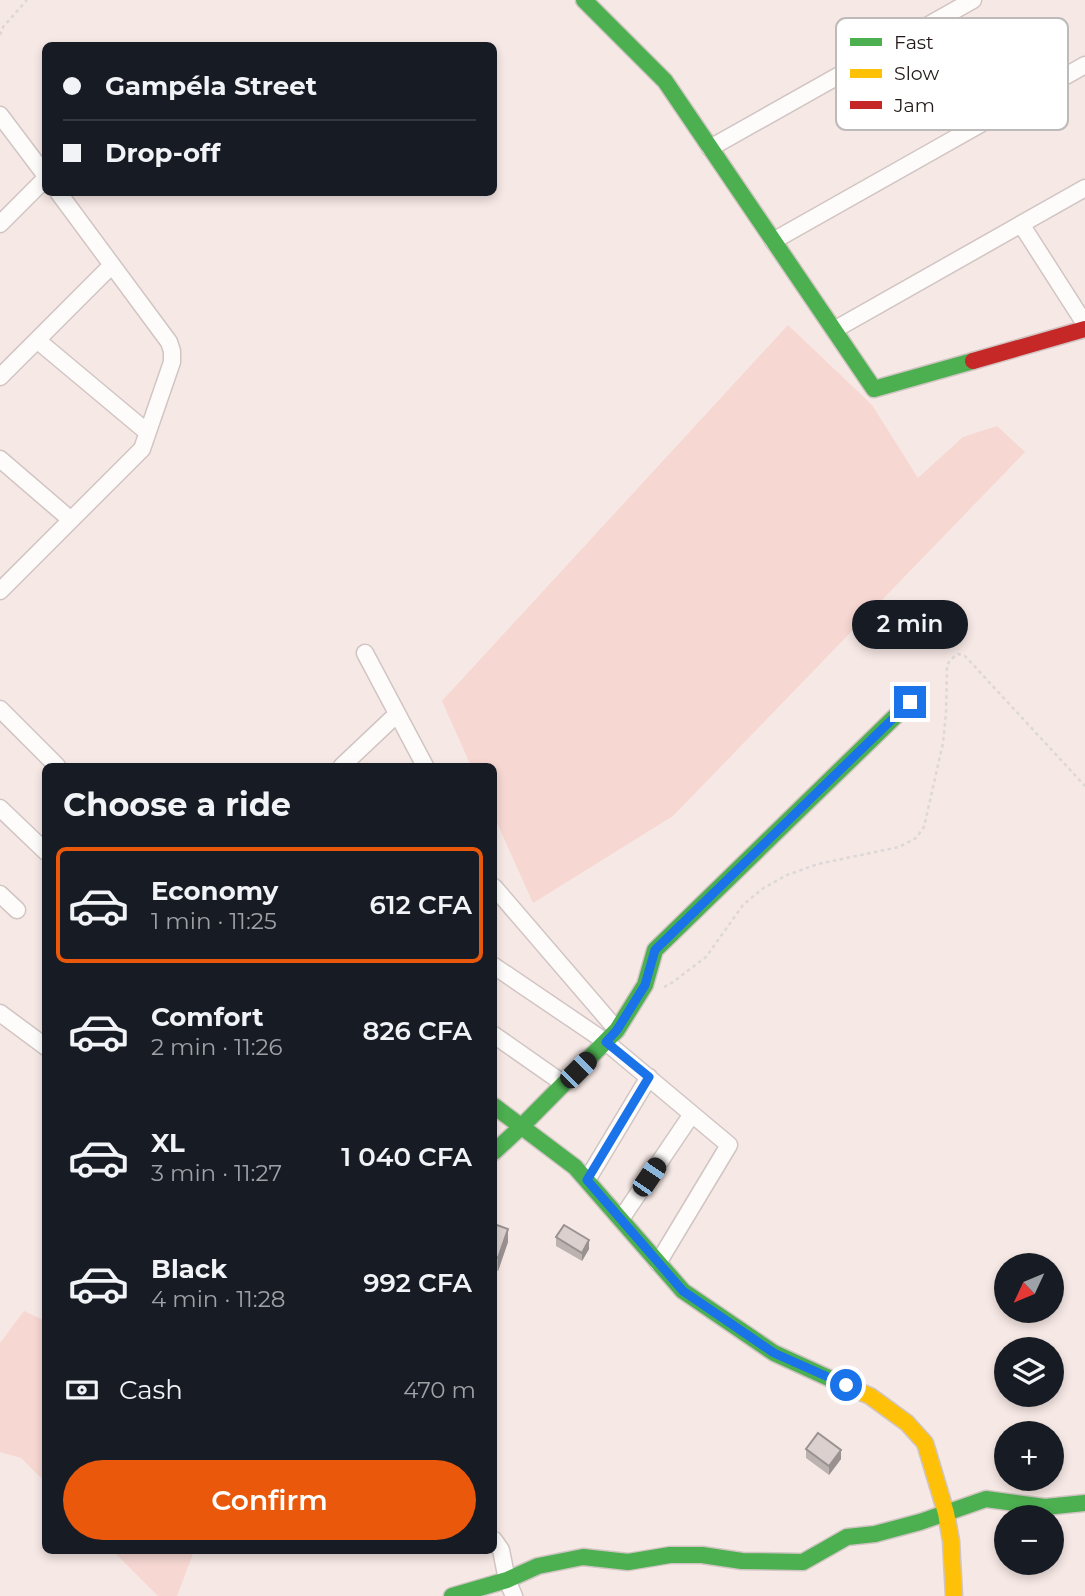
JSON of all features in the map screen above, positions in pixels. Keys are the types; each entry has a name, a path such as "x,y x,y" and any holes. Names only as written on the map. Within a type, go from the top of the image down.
{"street":[{"path":"584,0 664,81 874,388 1083,318 1021,224"},
{"path":"942,18 974,0"},
{"path":"1068,75 1085,65"},
{"path":"710,148 836,77"},
{"path":"0,115 42,172"},
{"path":"773,240 969,130"},
{"path":"0,224 42,181"},
{"path":"834,330 1085,188"},
{"path":"0,591 142,449 172,362 169,342 61,196"},
{"path":"0,377 112,265"},
{"path":"37,340 147,432"},
{"path":"0,458 71,520"},
{"path":"365,653 420,763"},
{"path":"497,1149 611,1036 645,985 655,950 910,702"},
{"path":"0,709 54,763"},
{"path":"345,763 397,714"},
{"path":"0,808 42,848"},
{"path":"497,891 611,1036 649,1077 729,1145 659,1263"},
{"path":"0,894 17,910"},
{"path":"497,968 611,1036"},
{"path":"0,1013 42,1044"},
{"path":"497,1037 564,1084"},
{"path":"587,1180 649,1077"},
{"path":"497,1108 575,1167 683,1291 774,1353 870,1396 907,1423 925,1443 946,1513 951,1541 954,1596"},
{"path":"621,1219 692,1114"},
{"path":"452,1596 507,1580 538,1566 583,1557 628,1562 670,1555 702,1555 742,1561 803,1562 847,1537 875,1534 986,1499 1045,1507 1085,1503"},
{"path":"497,1544 501,1550 513,1596"}],"path":[{"path":"0,34 27,0"},
{"path":"664,987 706,957 743,905 762,889 787,875 818,864 899,847 916,838 925,827 943,743 947,665 958,654 965,656 1085,786"}],"shaded area":[{"path":"788,325 872,405 918,478 963,437 997,426 1025,452 673,816 533,903 497,823 497,763 470,763 442,701"},
{"path":"24,1311 42,1320 42,1479 21,1458 0,1452 0,1343"},
{"path":"116,1554 193,1554 177,1596 158,1596"}],"building":[{"path":"497,1225 508,1229 497,1258"},
{"path":"564,1225 589,1240 582,1253 556,1237"},
{"path":"818,1433 841,1450 829,1466 806,1449"}],"traffic: fast":[{"path":"584,0 665,81 874,389 973,361"},
{"path":"497,1149 617,1030 645,985 655,950 910,702"},
{"path":"497,1108 575,1167 683,1291 774,1353 844,1385"},
{"path":"452,1596 507,1580 538,1566 583,1557 628,1562 670,1555 702,1555 742,1561 803,1562 847,1537 875,1534 920,1522 986,1499 1045,1507 1085,1503"}],"traffic: slow":[{"path":"844,1385 870,1396 907,1423 925,1443 946,1513 951,1541 954,1596"}],"traffic: jam":[{"path":"973,361 1085,329"}],"route":[{"path":"846,1385 774,1353 683,1291 587,1180 649,1077 606,1042 617,1030 645,985 655,950 910,702"}]}
